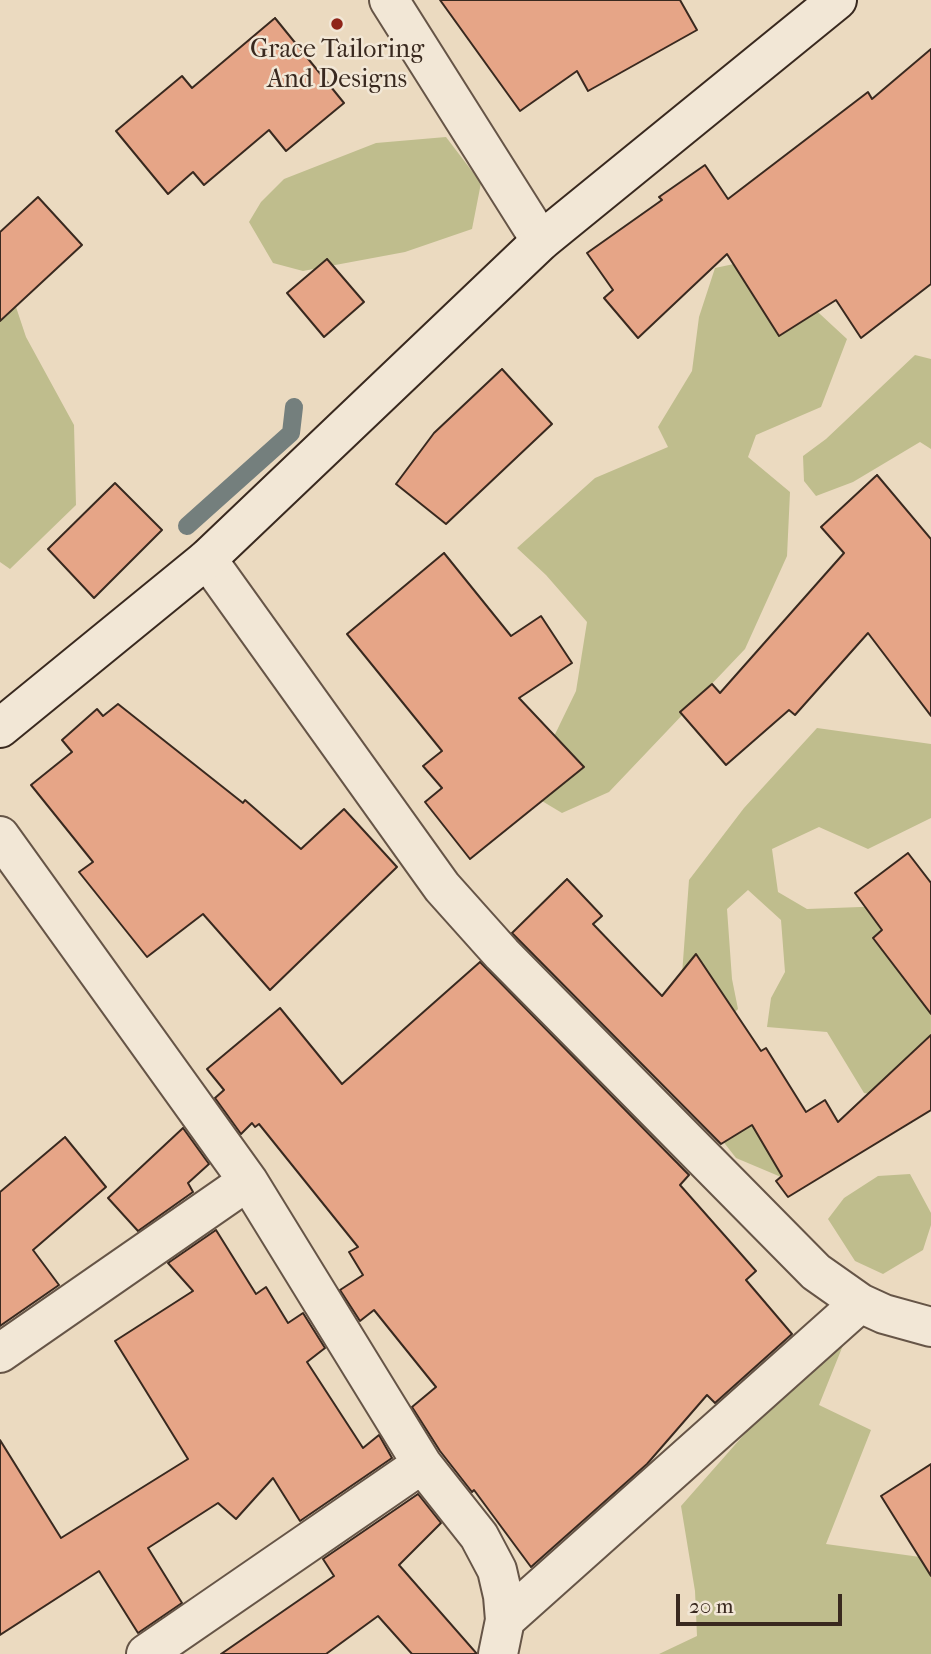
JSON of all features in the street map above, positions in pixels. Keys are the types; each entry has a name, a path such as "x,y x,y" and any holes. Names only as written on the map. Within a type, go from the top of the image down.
{"street":[{"path":"389,0 541,241"},
{"path":"0,728 207,559 541,241 837,0"},
{"path":"207,559 442,887 502,954 816,1272 860,1303 884,1314 931,1327"},
{"path":"0,836 248,1181 422,1464 478,1535 491,1558 503,1595 501,1637"},
{"path":"0,1353 248,1181"},
{"path":"501,1637 860,1303"},
{"path":"146,1654 422,1464"}],"shaded area":[{"path":"446,137 481,183 472,229 405,252 303,271 273,263 249,222 261,202 284,179 376,143"},
{"path":"748,261 807,302 847,339 821,407 756,435 748,457 790,492 787,556 745,649 609,792 562,813 527,792 576,691 587,622 546,575 517,548 595,478 668,447 658,427 692,371 699,317 715,268"},
{"path":"0,282 9,286 26,337 74,425 76,505 10,569 0,562"},
{"path":"915,355 931,359 931,449 920,442 853,482 816,496 804,481 803,456 826,439"},
{"path":"817,728 931,744 931,818 868,849 819,827 772,849 778,892 807,909 887,906 931,954 931,1042 906,1100 864,1093 827,1032 767,1027 771,998 785,972 781,920 748,890 727,909 732,979 738,1009 716,1031 681,988 689,880 744,808"},
{"path":"740,1084 811,1173 781,1177 736,1158 708,1122"},
{"path":"910,1174 931,1213 931,1225 923,1250 883,1274 855,1261 828,1219 844,1198 878,1176"},
{"path":"860,1303 819,1405 871,1430 826,1544 920,1557 931,1556 931,1654 659,1654 697,1636 695,1591 681,1506"}],"building":[{"path":"440,0 680,0 697,30 588,91 577,71 520,111"},
{"path":"275,18 344,103 286,151 269,130 204,185 193,172 168,194 116,131 182,76 192,88"},
{"path":"931,49 931,284 861,338 836,300 779,336 727,254 638,338 604,298 613,290 587,253 662,200 659,197 705,165 728,199 868,92 872,99"},
{"path":"38,197 82,245 0,321 0,232"},
{"path":"327,259 364,302 324,337 287,293"},
{"path":"502,369 552,424 446,524 396,484 434,433"},
{"path":"877,475 931,539 931,716 868,633 795,715 789,710 726,765 680,712 712,684 720,693 844,553 821,527"},
{"path":"115,483 162,530 94,598 48,549"},
{"path":"444,553 511,636 541,616 572,663 519,698 584,767 470,859 425,802 442,788 423,766 442,751 347,634"},
{"path":"118,704 243,803 245,800 301,849 344,809 397,867 270,990 203,914 147,957 79,872 93,862 31,785 72,752 62,740 97,709 103,716"},
{"path":"908,853 931,883 931,1014 873,938 882,930 855,893"},
{"path":"567,879 602,916 593,924 662,996 696,954 761,1051 766,1048 806,1112 825,1100 838,1122 931,1035 931,1110 788,1197 776,1181 782,1176 752,1125 721,1144 512,933"},
{"path":"480,962 689,1175 680,1185 756,1271 746,1280 792,1334 715,1403 707,1395 647,1464 531,1567 474,1490 472,1492 440,1451 412,1407 436,1387 374,1310 360,1321 340,1290 363,1275 349,1252 358,1247 259,1124 255,1127 252,1123 241,1134 215,1098 224,1090 207,1069 280,1008 342,1084"},
{"path":"183,1128 209,1164 188,1183 193,1192 138,1231 108,1198"},
{"path":"65,1137 106,1187 33,1250 59,1285 0,1326 0,1192"},
{"path":"216,1230 256,1294 266,1287 288,1323 303,1313 325,1348 307,1362 363,1448 379,1435 392,1458 300,1521 273,1478 236,1519 218,1503 148,1548 182,1603 138,1633 99,1571 0,1635 0,1440 61,1538 188,1459 115,1341 193,1291 168,1263"},
{"path":"931,1464 931,1576 881,1496"},
{"path":"418,1494 441,1523 399,1565 477,1654 412,1654 378,1616 326,1654 221,1654 334,1576 323,1559"}],"waterway":[{"path":"187,526 291,433 294,407"}],"place":[{"name":"Grace Tailoring And Designs","path":"337,24"}]}
